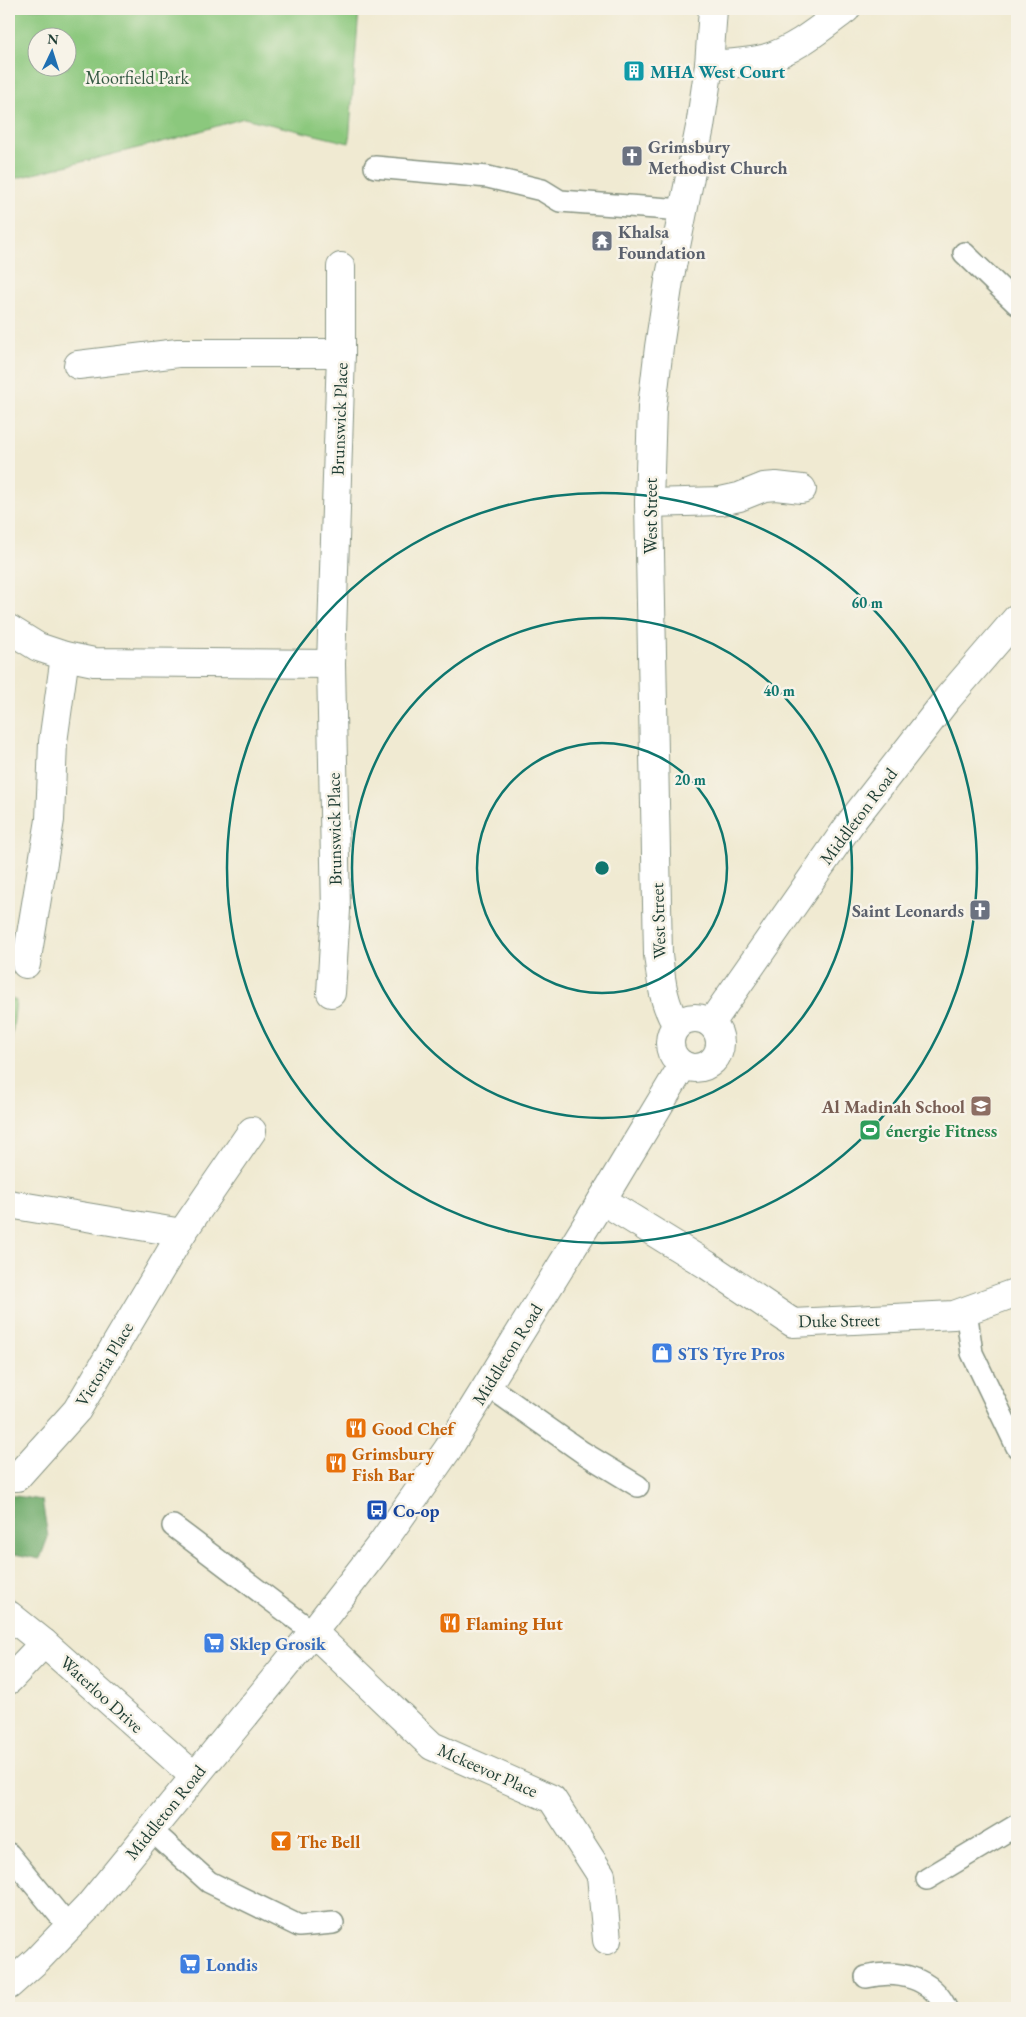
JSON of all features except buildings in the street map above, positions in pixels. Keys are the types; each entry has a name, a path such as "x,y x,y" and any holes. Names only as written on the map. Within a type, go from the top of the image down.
{"street":[{"name":"West Street","path":"677,1025 667,1008 658,954 648,503 652,408 659,347 683,210 700,127 709,65 712,9"},
{"path":"709,65 740,63 773,55 811,36 846,9"},
{"name":"Brunswick Place","path":"331,993 336,910 331,664 341,353 341,267"},
{"name":"Brunswick Place","path":"78,364 178,353 341,353"},
{"path":"648,503 721,501 739,497 764,487 776,486 802,489"},
{"name":"Middleton Road","path":"711,1023 852,821 948,698 1017,618"},
{"path":"9,629 38,647 65,656 94,662 331,664"},
{"path":"17,962 50,820 53,742 65,656"},
{"path":"695,1017 704,1018 711,1023 721,1038 720,1051 715,1059 708,1065 697,1069 684,1065 674,1057 670,1042 677,1025 684,1020 695,1017"},
{"name":"Middleton Road","path":"9,1985 37,1960 88,1908 313,1632 388,1535 448,1449 684,1065"},
{"name":"Victoria Place","path":"9,1477 16,1477 77,1410 182,1233 252,1132"},
{"name":"Duke Street","path":"602,1200 707,1265 793,1323 954,1315 1017,1292"},
{"path":"9,1204 182,1233"},
{"name":"Waterloo Drive","path":"9,1615 44,1643 194,1776"},
{"name":"Mckeevor Place","path":"313,1632 432,1746 552,1799 601,1875 607,1940"},
{"path":"9,1680 44,1643"}],"lane":[{"path":"376,167 488,177 542,190 560,201 683,210"},
{"path":"964,253 1017,304"},
{"path":"966,1310 972,1353 1017,1447"},
{"path":"487,1385 582,1452 638,1486"},
{"path":"173,1526 313,1632"},
{"path":"927,1879 1017,1825"},
{"path":"151,1830 209,1882 299,1926 333,1923"},
{"path":"9,1854 69,1927"},
{"path":"866,1977 879,1974 908,1976 929,1986 941,1997 946,2008"}],"green space":[{"name":"Moorfield Park","path":"9,9 359,9 349,143 244,118 170,140 9,180"},
{"path":"9,996 16,1001 9,1063"},
{"path":"9,1495 42,1500 48,1537 40,1559 9,1553"}],"place":[{"name":"MHA West Court","path":"634,71"},
{"name":"Grimsbury Methodist Church","path":"632,156"},
{"name":"Khalsa Foundation","path":"602,241"},
{"name":"Saint Leonards","path":"980,910"},
{"name":"Al Madinah School","path":"981,1106"},
{"name":"énergie Fitness","path":"870,1130"},
{"name":"STS Tyre Pros","path":"662,1353"},
{"name":"Good Chef","path":"356,1428"},
{"name":"Grimsbury Fish Bar","path":"336,1463"},
{"name":"Co-op","path":"377,1510"},
{"name":"Flaming Hut","path":"450,1623"},
{"name":"Sklep Grosik","path":"214,1643"},
{"name":"The Bell","path":"281,1841"},
{"name":"Londis","path":"190,1964"}]}
